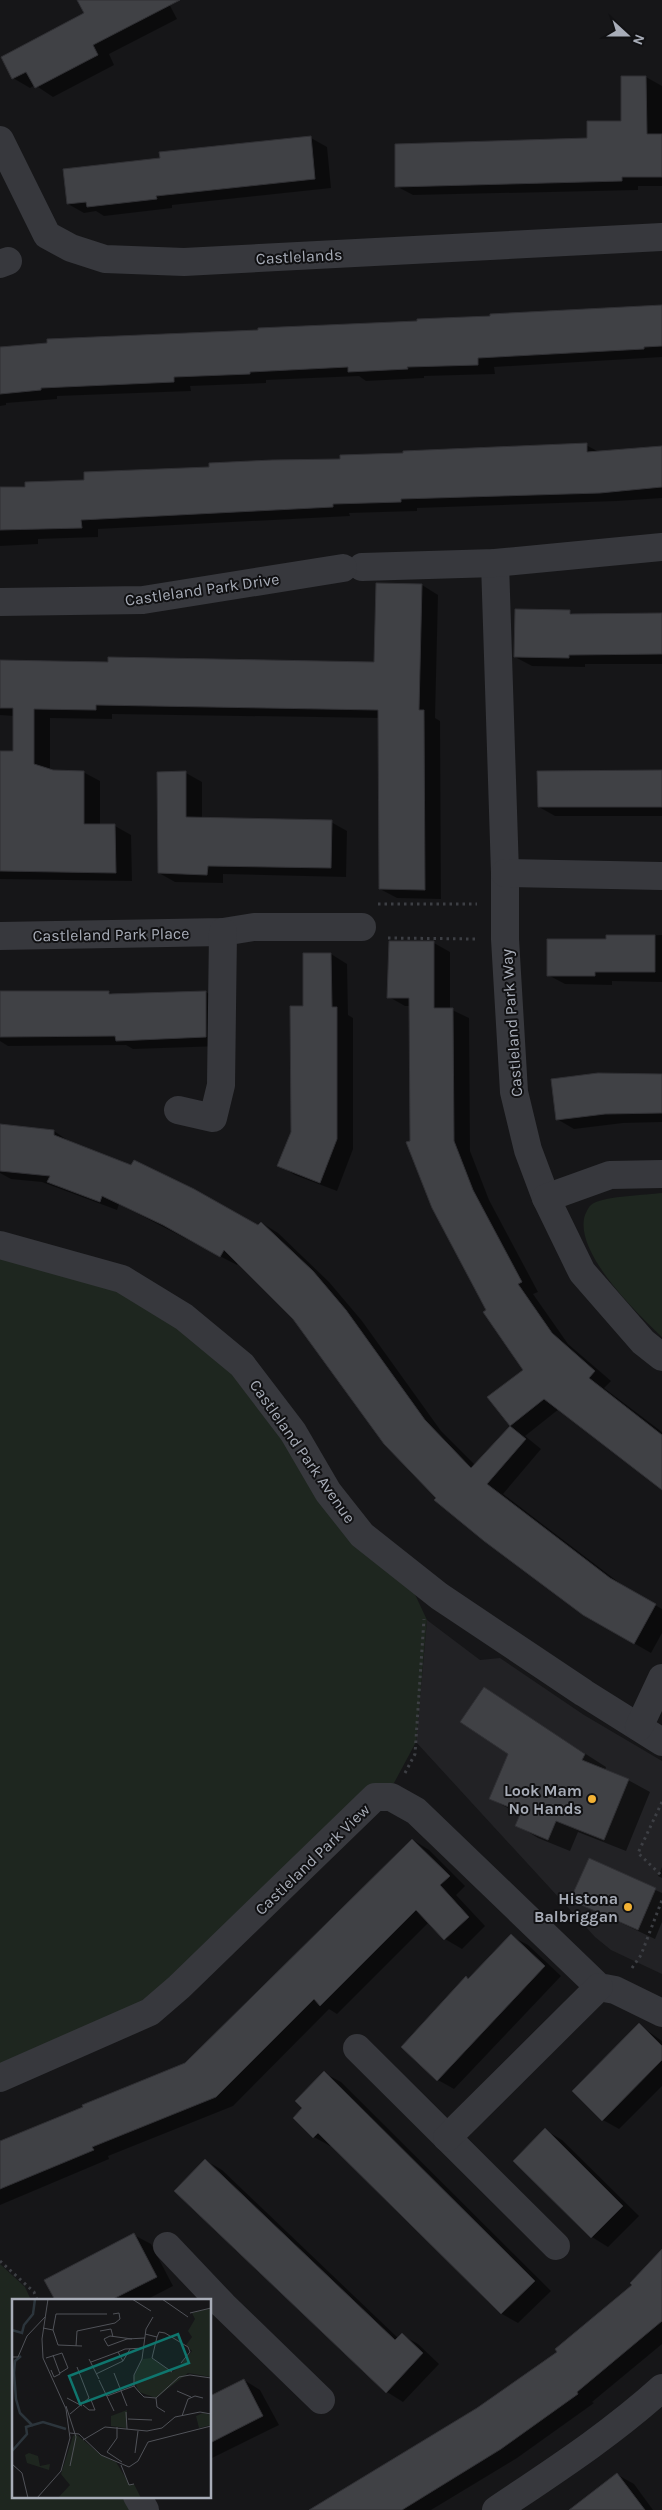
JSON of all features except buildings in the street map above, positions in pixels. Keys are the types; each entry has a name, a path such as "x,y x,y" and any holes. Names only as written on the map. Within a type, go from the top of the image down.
{"street":[{"name":"Castlelands","path":"0,140 47,235 71,248 105,259 184,262 662,237"},
{"path":"495,562 662,547"},
{"name":"Castleland Park Drive","path":"0,602 143,600 352,568 495,562"},
{"name":"Castleland Park Way","path":"495,562 505,873 505,939 514,1092 528,1150 546,1198 582,1272 643,1342 662,1357"},
{"path":"505,873 662,876"},
{"name":"Castleland Park Place","path":"0,936 223,932 254,927 368,916"},
{"path":"178,1110 213,1118 222,1084 223,932"},
{"path":"546,1198 610,1175 662,1174"},
{"name":"Castleland Park Avenue","path":"0,1245 122,1279 184,1317 242,1365 293,1432 328,1492 362,1535 439,1596 662,1742"},
{"path":"639,1727 662,1678"},
{"name":"Castleland Park View","path":"0,2078 150,2012 179,1987 375,1797 391,1797 416,1811 607,1988 662,2013"},
{"path":"447,2138 607,1988"},
{"path":"357,2048 556,2246"},
{"path":"168,2246 207,2299"},
{"path":"216,2311 321,2400"},
{"path":"510,2506 622,2423 662,2388"},
{"path":"138,2498 145,2510"}],"path":[{"path":"505,904 368,916 366,938 505,939"},
{"path":"391,1797 415,1754 424,1613 439,1596"},
{"path":"662,1802 638,1853 662,1876"},
{"path":"607,1988 641,1955 662,1900"},
{"path":"0,2261 34,2292 37,2299"}],"shaded area":[{"path":"662,1193 662,1337 623,1298 597,1264 588,1246 584,1230 585,1215 589,1207 594,1203 617,1197"},
{"path":"0,1249 47,1257 184,1317 412,1588 427,1620 416,1742 394,1783 375,1797 179,1987 0,2078"},
{"path":"427,1620 480,1660 500,1658 584,1715 662,1761 662,1974 611,1950 595,1937 416,1742"},
{"path":"0,2264 25,2287 31,2299 12,2299 12,2498 128,2498 134,2510 0,2510"}],"place":[{"name":"Look Mam No Hands","path":"592,1799"},
{"name":"Histona Balbriggan","path":"628,1907"}]}
